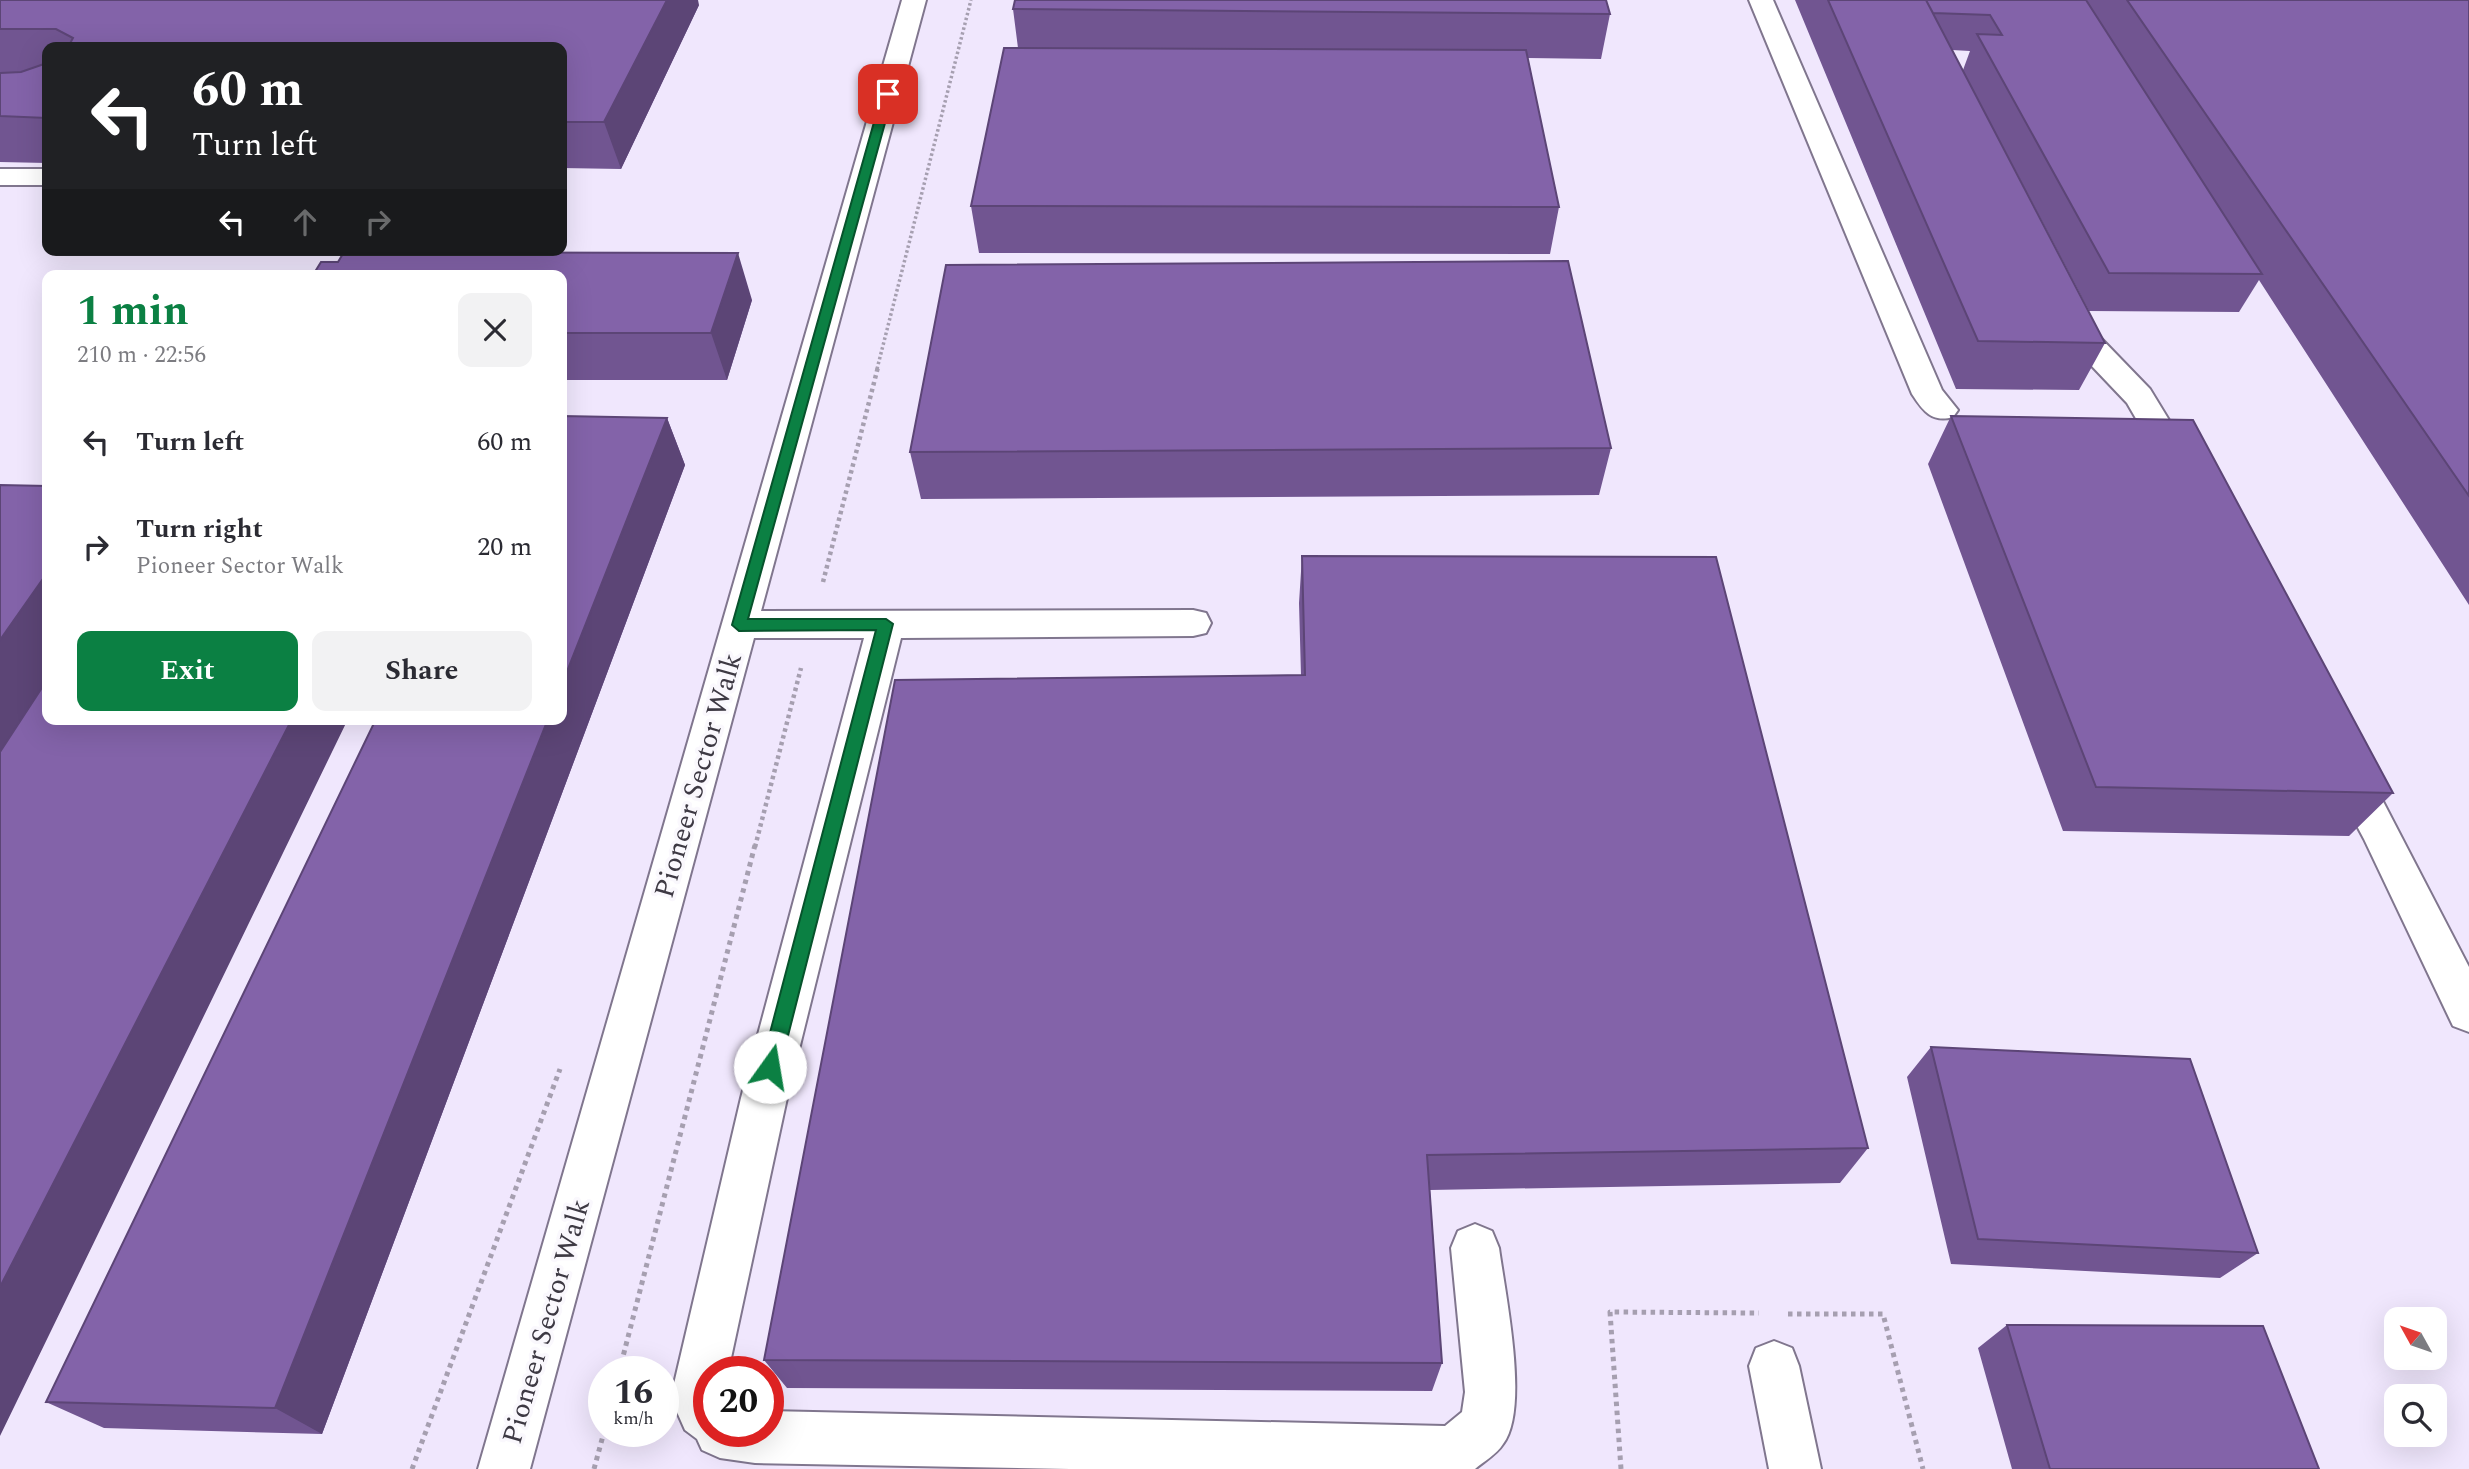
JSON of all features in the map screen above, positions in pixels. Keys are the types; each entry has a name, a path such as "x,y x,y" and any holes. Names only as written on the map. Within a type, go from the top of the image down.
{"street":[{"name":"Pioneer Sector Walk","path":"504,1469 914,0"},
{"path":"1761,0 1927,394 1942,410"},
{"path":"0,177 42,177"},
{"path":"2051,291 2088,348 2116,370 2148,407 2197,496"},
{"path":"739,625 1193,622"},
{"path":"707,1356 782,1018 886,624"},
{"path":"2328,736 2381,832 2469,1012"},
{"path":"784,1438 1320,1458 1453,1453 1485,1426 1491,1392 1475,1248"},
{"path":"1774,1366 1795,1469"}],"path":[{"path":"623,1356 971,0"},
{"path":"594,1469 600,1447"}],"building":[{"path":"0,0 667,0 604,122 567,122 567,42 71,42 73,38 56,29 0,29"},
{"path":"1015,0 1606,0 1610,14 1013,9"},
{"path":"1828,0 1926,0 2105,343 1978,341"},
{"path":"1926,0 2086,0 2262,274 2109,273 1977,34 2002,35 1990,15 1933,13"},
{"path":"2127,0 2469,0 2469,496"},
{"path":"1004,48 1526,50 1559,207 971,206"},
{"path":"42,65 42,118 0,116 0,73 21,72"},
{"path":"738,253 711,333 567,333 567,270 316,270 321,262 338,262 342,256"},
{"path":"1568,261 1611,448 910,452 946,265"},
{"path":"567,416 667,418 567,671"},
{"path":"1951,416 2193,420 2393,793 2096,787"},
{"path":"0,485 42,486 42,580 0,640"},
{"path":"1302,556 1716,557 1868,1148 1427,1155 1442,1363 784,1360 784,1356 765,1356 895,680 1305,675"},
{"path":"42,688 42,725 289,725 0,1287 0,752"},
{"path":"373,725 546,725 275,1408 46,1402"},
{"path":"1931,1047 2190,1059 2258,1253 1978,1239"},
{"path":"2007,1325 2263,1326 2319,1469 2050,1469"}],"route":[{"path":"770,1067 886,624 739,625 888,94"}]}
